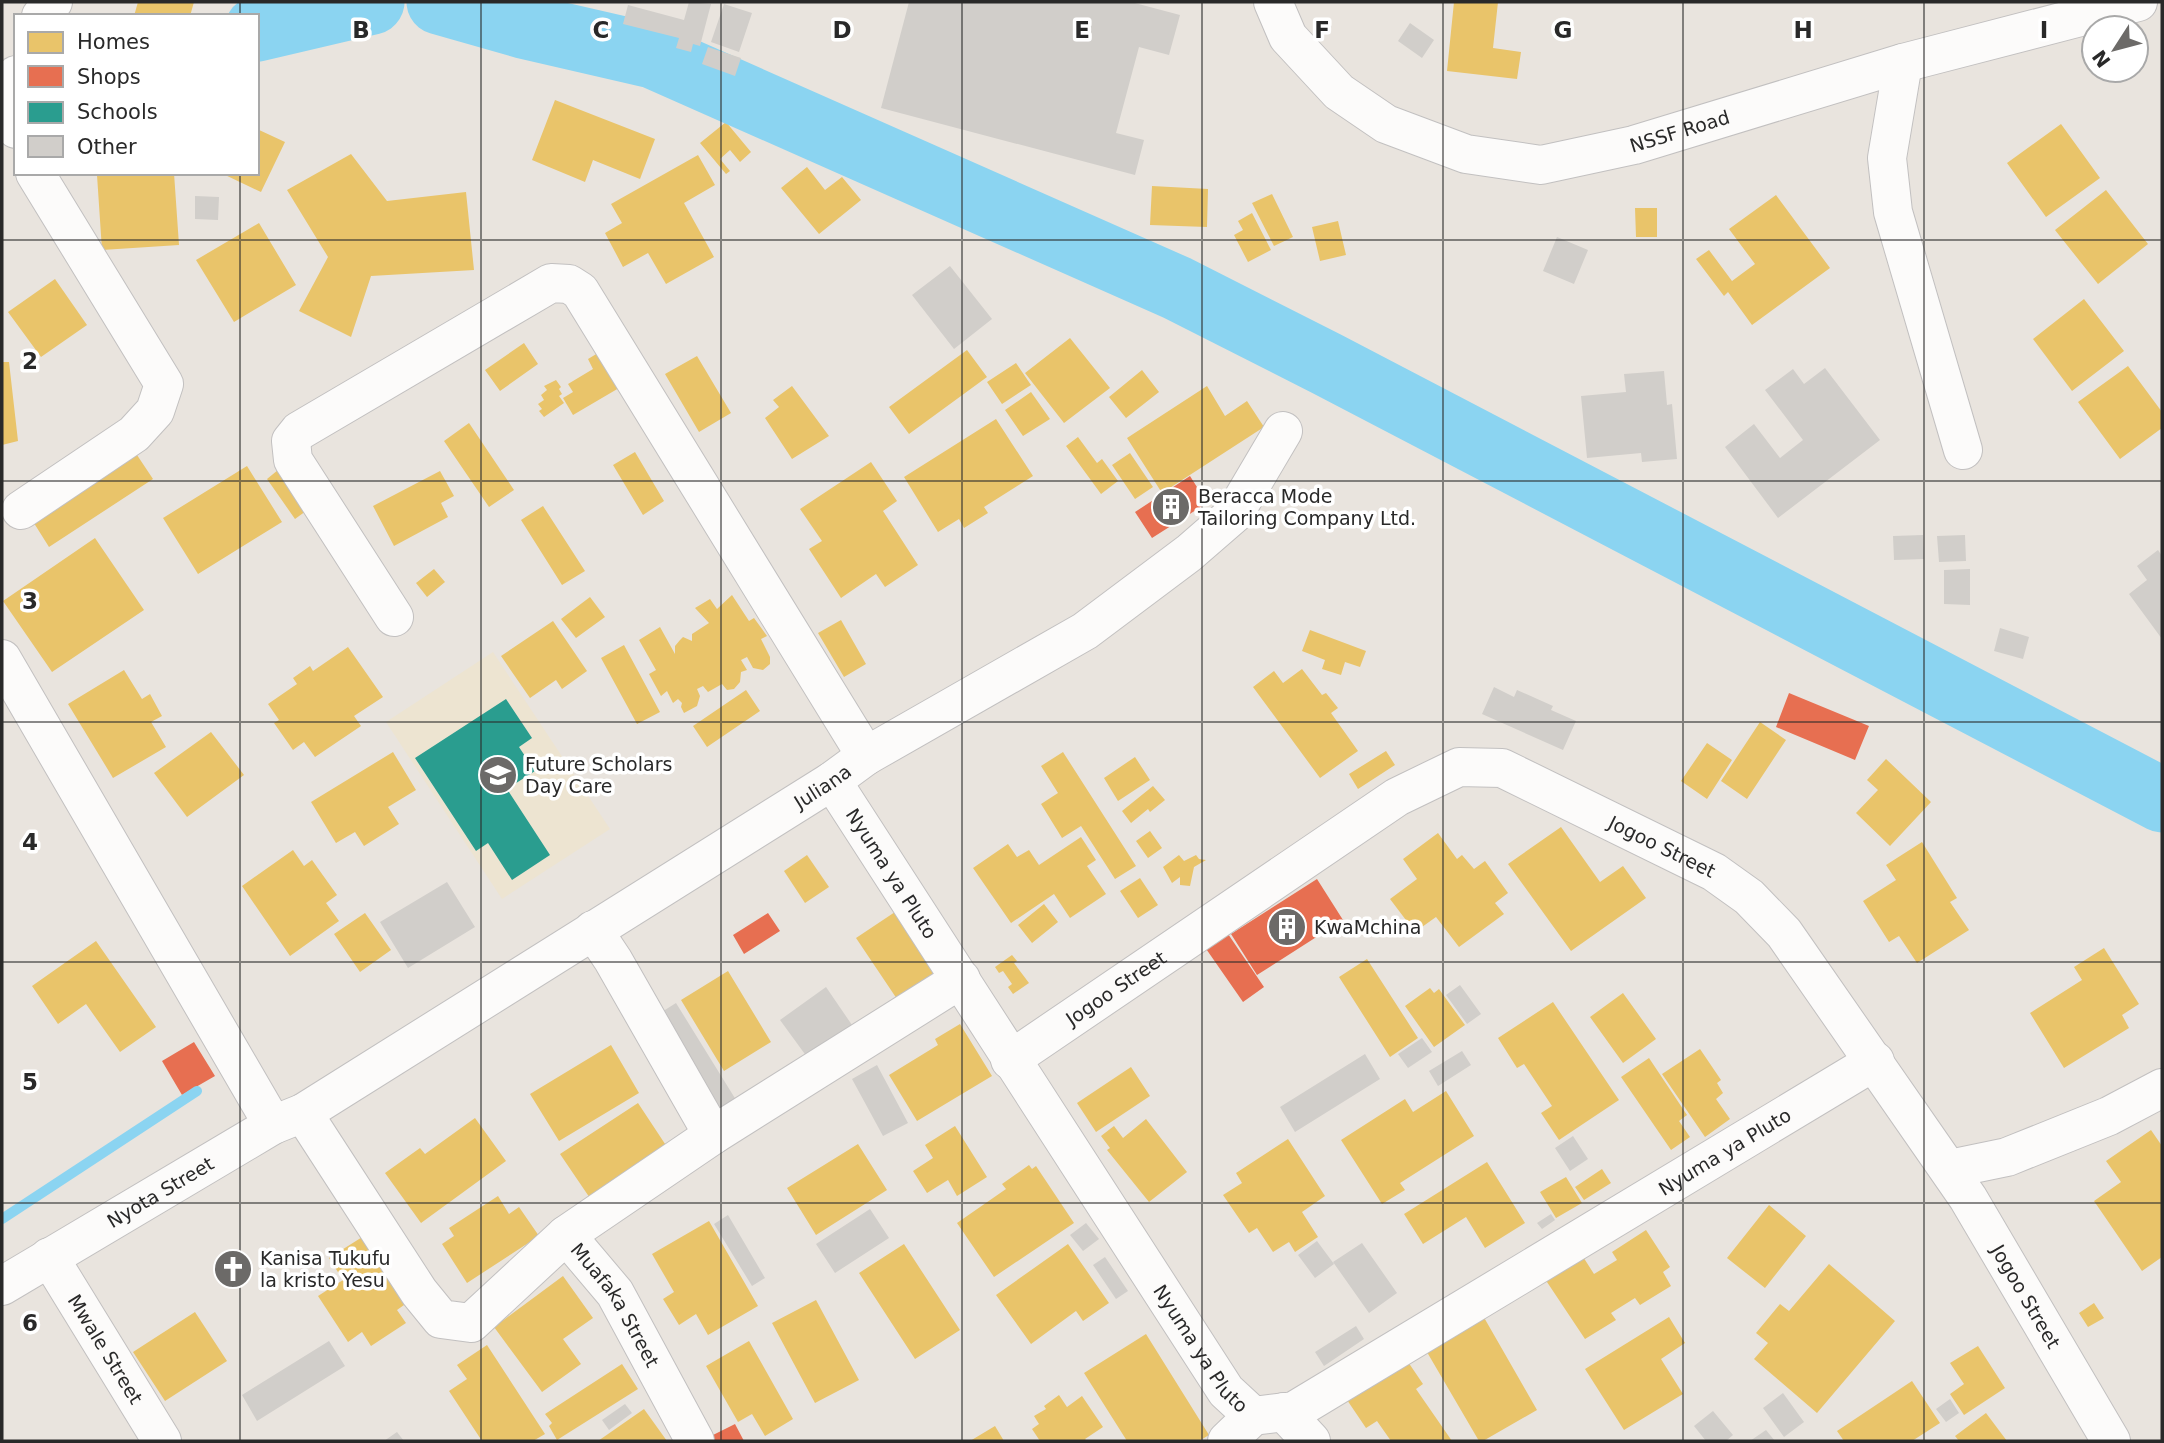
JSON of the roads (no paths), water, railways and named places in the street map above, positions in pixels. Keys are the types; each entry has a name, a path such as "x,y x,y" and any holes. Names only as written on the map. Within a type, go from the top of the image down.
{"street":[{"name":"NSSF Road","path":"1273,2 1288,37 1339,92 1386,124 1466,154 1541,165 1634,145 1903,63 2138,2"},
{"path":"1903,63 1886,158 1893,212 1963,450"},
{"path":"22,510 134,434 155,411 163,384 36,175"},
{"path":"394,617 293,460 290,441 299,431 551,283 569,284 580,291 866,756"},
{"name":"Juliana","path":"299,1113 866,756 1085,631 1189,553 1234,514 1283,431"},
{"path":"2,659 299,1113"},
{"name":"Jogoo Street","path":"1010,1060 1396,797 1459,767 1502,768 1723,879 1749,897 1784,933 1968,1198 2111,1441"},
{"name":"Nyuma ya Pluto","path":"831,780 1226,1391 1255,1423 1294,1411 1306,1404 1875,1061"},
{"path":"593,930 713,1135"},
{"path":"566,1235 713,1135 961,979"},
{"path":"1949,1169 2007,1157 2109,1116 2162,1088"},
{"name":"Muafaka Street","path":"299,1113 419,1292 441,1319 471,1323 566,1235 615,1293 695,1441"},
{"name":"Nyota Street","path":"2,1286 299,1113"},
{"name":"Mwale Street","path":"49,1257 162,1441"},
{"path":"1255,1423 1311,1441"}],"waterway":[{"path":"259,29 372,2"},
{"path":"439,2 523,26 653,56 1177,288 2162,800"},
{"path":"2,1219 197,1091"}],"place":[{"name":"Beracca Mode Tailoring Company Ltd.","path":"1171,507"},
{"name":"Future Scholars Day Care","path":"498,775"},
{"name":"KwaMchina","path":"1287,927"},
{"name":"Kanisa Tukufu la kristo Yesu","path":"233,1269"}]}
